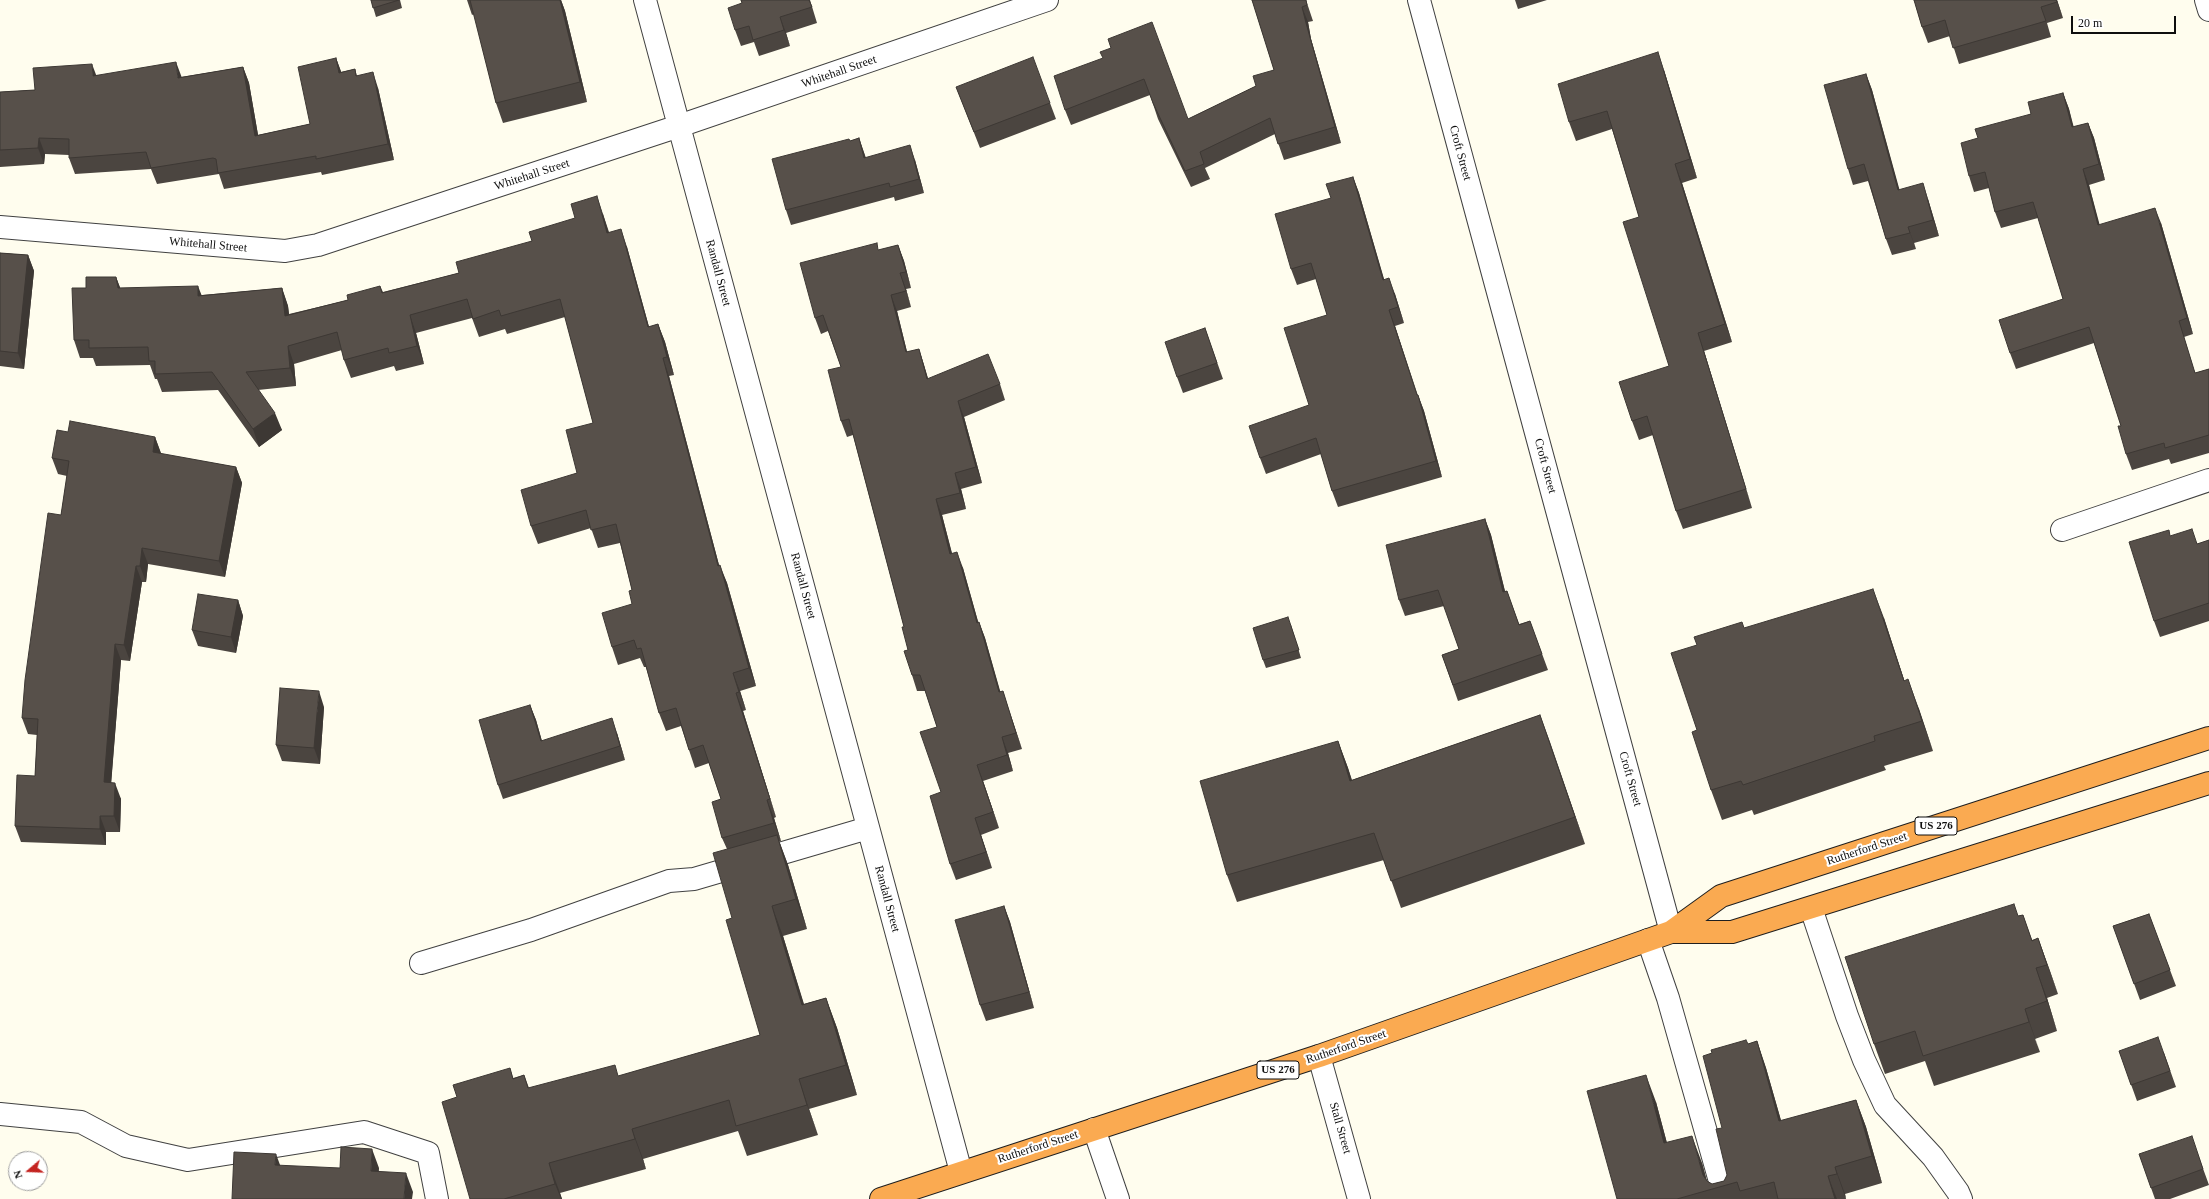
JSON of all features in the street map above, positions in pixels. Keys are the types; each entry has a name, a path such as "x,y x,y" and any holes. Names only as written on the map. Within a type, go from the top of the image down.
{"highway":[{"name":"Rutherford Street","path":"881,1199 1319,1056 1671,932 1721,896 2209,738"},
{"name":"Rutherford Street","path":"1671,932 1732,932 2209,783"}],"street":[{"name":"Randall Street","path":"645,0 961,1172"},
{"name":"Whitehall Street","path":"0,227 285,251 318,245 679,126 1047,0"},
{"name":"Croft Street","path":"1419,0 1671,932"},
{"path":"2206,0 2209,10"},
{"path":"2062,530 2209,480"},
{"path":"421,963 531,930 669,881 694,879 868,828"},
{"path":"1811,908 1861,1053 1885,1105 1933,1157 1958,1192 1961,1199"},
{"path":"1648,940 1668,998 1725,1199"},
{"name":"Stall Street","path":"1319,1056 1360,1199"},
{"path":"0,1114 81,1122 126,1146 188,1160 364,1132 428,1153 437,1199"},
{"path":"1094,1129 1118,1199"}],"building":[{"path":"371,0 399,0 373,8"},
{"path":"470,0 560,0 580,82 496,103"},
{"path":"741,0 809,0 812,7 780,17 784,30 753,40 749,26 735,30 728,8 742,3"},
{"path":"1252,0 1306,0 1307,5 1302,7 1335,127 1278,144 1270,118 1200,152 1204,164 1185,171 1153,103 1144,79 1065,110 1054,76 1103,58 1100,52 1111,48 1108,39 1152,22 1188,119 1256,86 1253,76 1274,70"},
{"path":"1914,0 2056,0 2057,2 2041,7 2046,21 1953,48 1945,20 1922,27"},
{"path":"1658,52 1690,159 1675,164 1725,324 1698,333 1746,489 1676,511 1647,416 1632,421 1619,382 1669,366 1623,222 1639,217 1607,111 1569,122 1558,84"},
{"path":"1033,57 1050,103 974,132 956,87"},
{"path":"336,58 339,73 355,69 356,76 373,72 388,144 316,159 316,156 218,173 216,159 213,158 151,168 146,152 69,158 69,139 39,138 38,148 0,150 0,92 35,90 33,68 92,64 93,76 176,62 178,78 243,67 255,136 310,124 298,67"},
{"path":"1866,74 1898,190 1923,183 1933,220 1908,227 1910,233 1886,239 1864,164 1848,169 1824,85"},
{"path":"2063,93 2072,127 2088,123 2099,164 2083,169 2098,225 2155,208 2187,318 2179,321 2195,373 2209,369 2209,435 2165,448 2164,443 2126,454 2118,426 2121,426 2089,327 2010,353 1999,320 2063,299 2033,202 1995,212 1985,172 1969,176 1961,143 1978,138 1975,129 2031,114 2028,102"},
{"path":"859,138 864,158 910,145 919,179 890,187 889,183 786,210 772,159 849,139 850,141"},
{"path":"1353,177 1383,280 1389,278 1398,307 1389,310 1418,395 1436,461 1332,491 1316,438 1260,458 1249,426 1309,405 1284,328 1327,315 1311,263 1291,269 1275,214 1331,198 1326,184"},
{"path":"597,196 607,233 621,229 648,327 658,324 667,357 663,358 718,566 720,565 749,668 733,673 739,692 736,693 770,799 767,800 774,823 722,838 712,802 721,799 703,745 689,750 676,708 659,713 641,648 637,649 634,640 612,647 602,613 632,604 629,591 632,590 616,524 591,530 586,510 531,526 521,490 577,473 566,430 593,423 560,299 501,316 499,310 473,319 467,299 410,315 417,346 389,353 388,348 344,360 337,332 288,346 290,368 246,372 275,413 253,429 212,372 155,374 155,361 149,361 148,347 89,348 89,340 74,340 72,288 86,288 86,277 116,277 118,288 198,286 198,296 282,288 285,316 348,300 347,295 380,286 382,293 459,273 456,262 532,241 529,232 575,218 571,204"},
{"path":"877,243 878,250 898,245 906,272 900,273 906,291 891,295 906,352 919,349 927,379 988,354 1000,384 958,401 976,467 955,473 960,493 936,499 950,554 957,552 977,623 979,622 999,692 1003,691 1016,733 1002,737 1007,755 977,765 993,812 975,818 986,852 950,864 930,796 941,792 920,732 937,727 920,675 912,675 904,651 908,650 902,627 904,627 849,419 841,421 828,370 841,367 823,315 815,318 800,263"},
{"path":"0,253 28,255 18,353 0,351"},
{"path":"1205,328 1217,363 1177,377 1165,342"},
{"path":"70,421 155,437 153,452 236,467 219,561 142,548 140,566 136,566 124,645 115,644 104,782 115,783 114,816 100,816 100,829 15,826 17,775 35,776 38,719 22,718 25,680 48,513 61,515 69,461 52,458 57,430 68,432"},
{"path":"1485,519 1503,592 1507,591 1519,625 1530,621 1542,654 1453,685 1442,655 1459,649 1438,590 1399,600 1386,545"},
{"path":"2192,529 2197,544 2209,540 2209,603 2154,621 2129,542 2169,530 2170,536"},
{"path":"1873,589 1904,681 1908,679 1922,721 1874,736 1875,741 1743,785 1741,781 1711,790 1692,732 1697,730 1671,653 1697,645 1694,637 1742,622 1744,628"},
{"path":"198,594 238,600 231,637 192,630"},
{"path":"1288,617 1299,650 1263,660 1253,628"},
{"path":"280,688 319,691 314,748 276,745"},
{"path":"530,705 541,741 612,718 620,746 498,785 479,720"},
{"path":"1540,715 1575,817 1391,881 1374,833 1227,875 1200,781 1338,741 1350,781"},
{"path":"777,835 796,899 772,906 782,940 802,1005 826,998 846,1065 799,1079 807,1105 736,1126 729,1100 632,1129 635,1139 549,1163 555,1184 504,1199 470,1199 442,1102 457,1097 453,1085 510,1068 513,1079 524,1075 528,1088 615,1065 618,1076 760,1035 726,920 732,918 713,853"},
{"path":"2014,904 2018,916 2023,915 2032,941 2038,938 2047,965 2036,968 2047,1001 2025,1009 2029,1022 1923,1056 1915,1031 1874,1044 1845,957"},
{"path":"1004,906 1029,992 980,1005 955,920"},
{"path":"2149,914 2170,970 2134,984 2113,926"},
{"path":"2158,1037 2170,1071 2131,1085 2119,1051"},
{"path":"1746,1040 1748,1044 1757,1041 1779,1121 1856,1100 1872,1156 1835,1167 1837,1174 1828,1176 1835,1199 1778,1199 1774,1182 1740,1191 1737,1182 1677,1199 1617,1199 1587,1091 1646,1075 1664,1143 1692,1136 1703,1175 1707,1181 1712,1184 1724,1181 1727,1175 1716,1129 1722,1128 1703,1056 1712,1053 1711,1050"},
{"path":"2192,1136 2203,1169 2151,1188 2139,1154"},
{"path":"341,1147 372,1149 371,1171 406,1173 404,1199 232,1199 234,1152 276,1154 275,1165 340,1168"}]}
